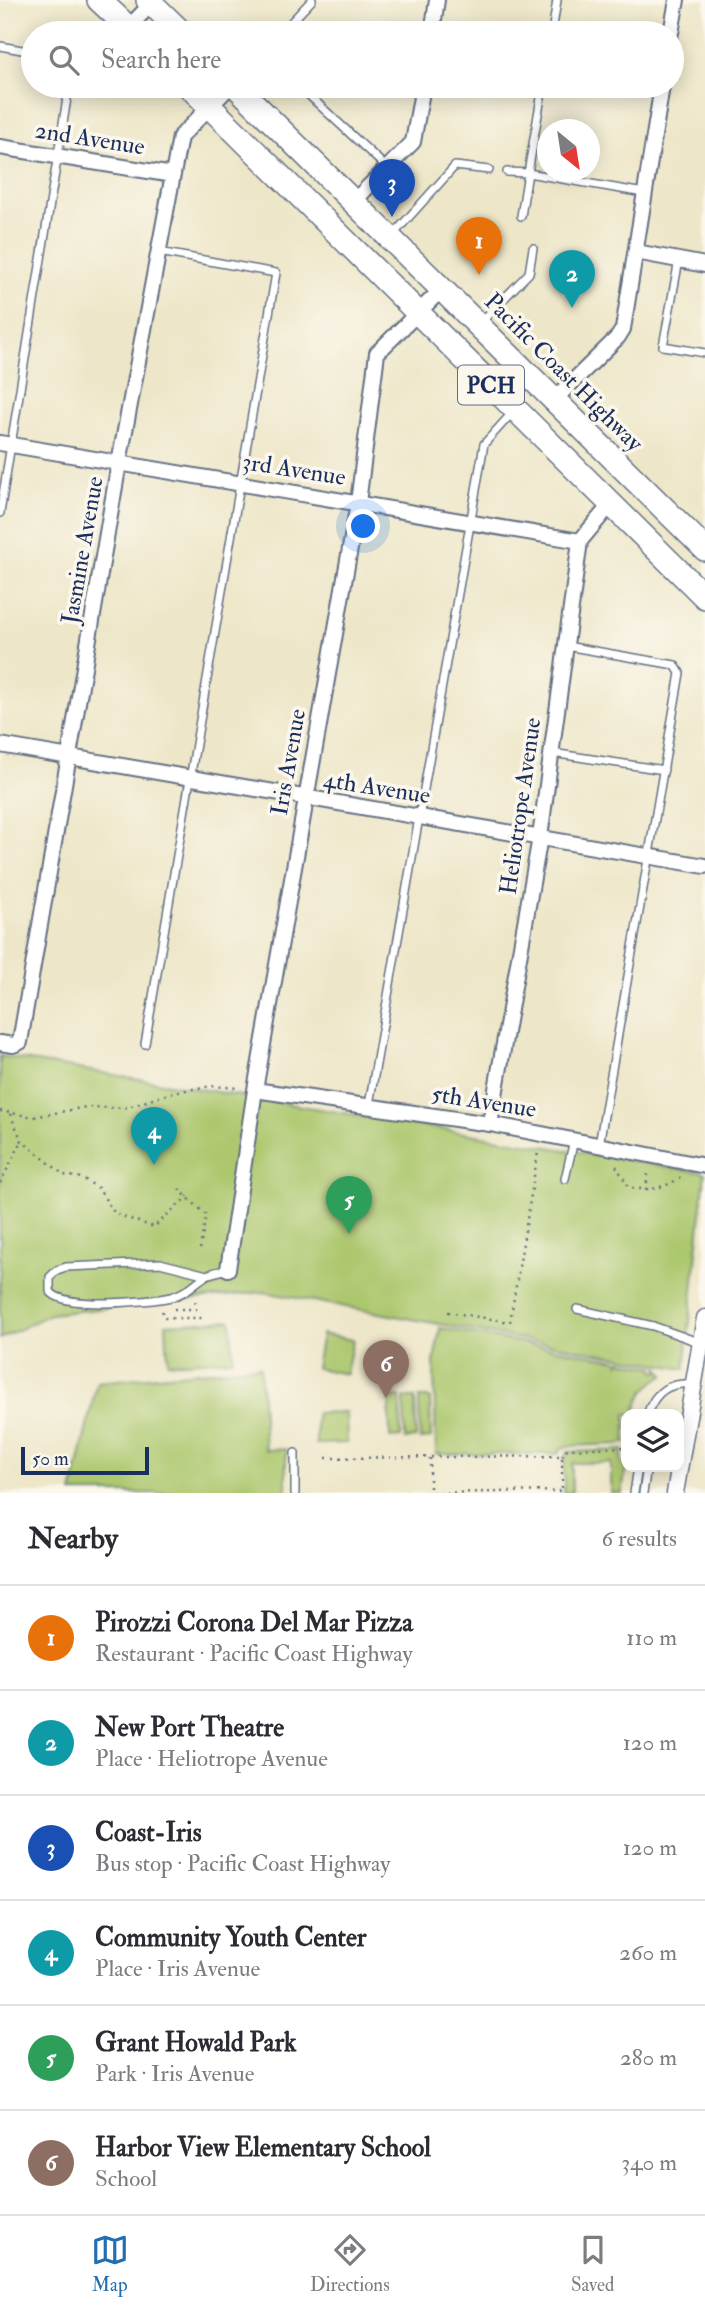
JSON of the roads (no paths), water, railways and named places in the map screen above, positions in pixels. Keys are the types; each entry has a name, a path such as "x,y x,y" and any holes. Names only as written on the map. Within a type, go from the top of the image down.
{"highway":[{"path":"99,0 121,21"},
{"path":"151,1 170,21"},
{"name":"PCH","path":"202,98 705,597"},
{"name":"Pacific Coast Highway","path":"245,98 705,549"},
{"path":"319,213 353,202"}],"street":[{"path":"434,21 437,0"},
{"path":"673,21 677,0"},
{"path":"137,21 151,1"},
{"name":"Jasmine Avenue","path":"0,1043 13,1045 20,1042 119,463 180,136 219,98"},
{"path":"353,202 413,142 421,98"},
{"path":"554,400 623,329 660,98"},
{"name":"2nd Avenue","path":"0,147 173,175"},
{"path":"636,252 705,265"},
{"name":"Iris Avenue","path":"228,1269 255,1090 358,503 377,353 442,289"},
{"name":"3rd Avenue","path":"6,444 580,541"},
{"path":"580,541 610,505"},
{"name":"Heliotrope Avenue","path":"490,1124 540,837 580,541"},
{"name":"4th Avenue","path":"0,745 705,866"},
{"name":"5th Avenue","path":"255,1090 490,1124 705,1166"},
{"path":"675,1493 700,1385 705,1318"}],"lane":[{"path":"292,21 312,0"},
{"path":"554,21 558,0"},
{"path":"0,46 21,50"},
{"path":"0,513 6,444 67,98"},
{"path":"312,98 387,168"},
{"path":"520,216 541,98"},
{"path":"390,238 455,166 489,170"},
{"path":"507,172 528,173 644,193"},
{"path":"478,325 529,273 533,248"},
{"path":"145,1044 276,273 158,252"},
{"path":"679,260 663,346 705,353"},
{"path":"369,1105 484,444 515,410"},
{"path":"566,646 679,667 650,856 599,1144"},
{"path":"551,753 664,770"},
{"path":"565,1179 575,1139"},
{"path":"207,1275 160,1263 66,1267 57,1270 50,1277 50,1291 60,1300 110,1303 171,1297 190,1289 207,1275 228,1269"},
{"path":"577,1309 653,1326 702,1343"},
{"path":"650,1409 653,1399 664,1388 676,1383 700,1385"},
{"path":"295,1453 295,1493"},
{"path":"634,1493 637,1472"},
{"path":"643,1493 646,1472"}],"place":[{"name":"Coast-Iris","path":"392,217"},
{"name":"Pirozzi Corona Del Mar Pizza","path":"479,275"},
{"name":"New Port Theatre","path":"572,308"},
{"name":"Community Youth Center","path":"154,1165"},
{"name":"Grant Howald Park","path":"349,1234"},
{"name":"Harbor View Elementary School","path":"386,1398"}]}
